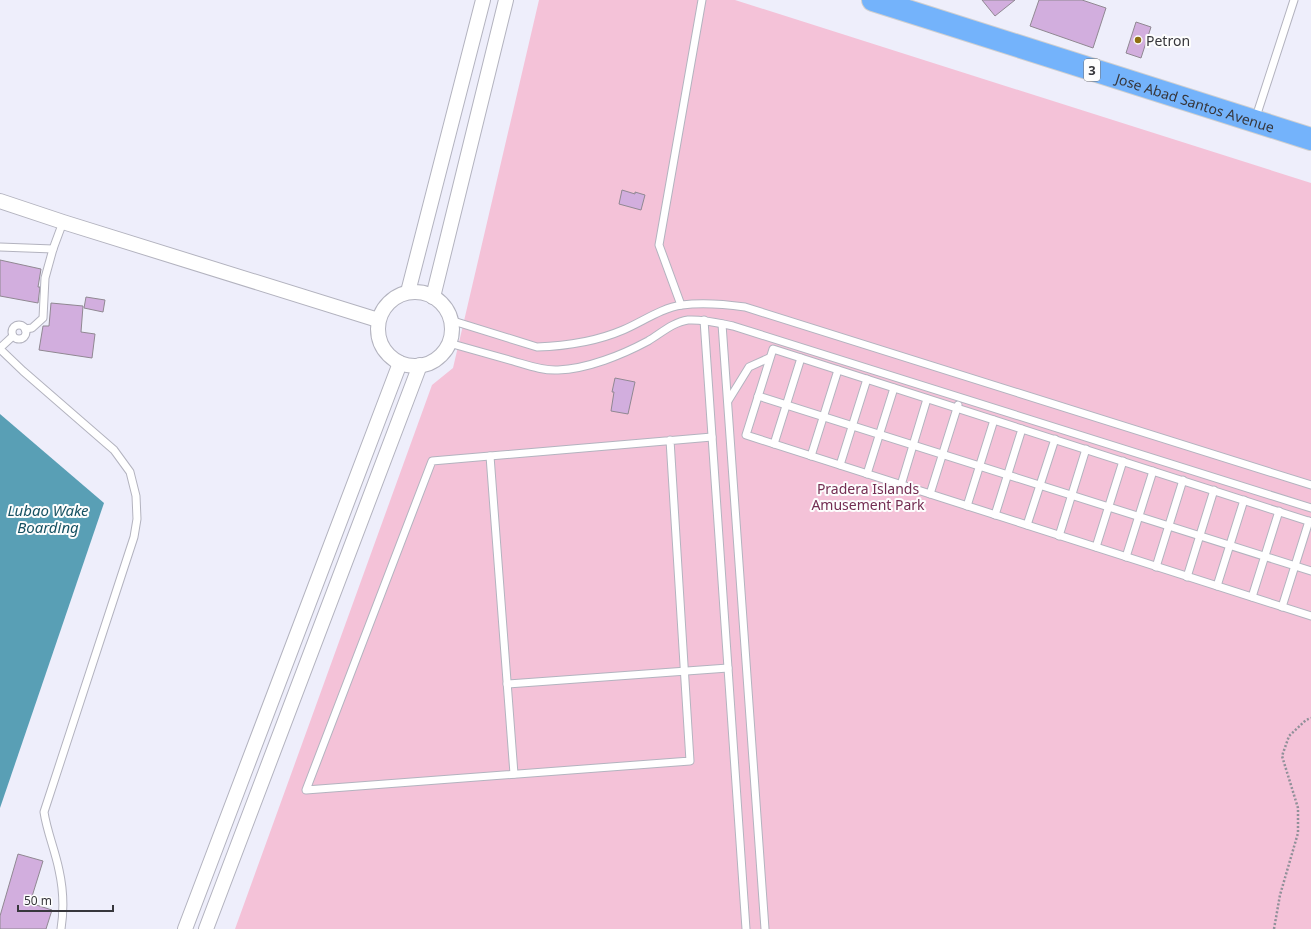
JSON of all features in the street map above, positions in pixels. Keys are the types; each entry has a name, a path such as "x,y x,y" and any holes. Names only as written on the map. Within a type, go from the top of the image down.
{"highway":[{"name":"Jose Abad Santos Avenue","path":"873,0 1311,139"}],"street":[{"path":"408,292 482,1 505,4 433,297"},
{"path":"0,201 378,320"},
{"path":"408,292 417,292 433,297 442,304 448,313 451,336 449,343 440,355 431,362 420,365 410,366 391,358 384,350 378,330 378,320 382,310 389,302 408,292"},
{"path":"185,929 400,363"},
{"path":"206,929 420,365"}],"lane":[{"path":"680,305 659,245 702,0"},
{"path":"1255,121 1294,0"},
{"path":"13,336 12,330 15,326 22,326 25,329 32,328 43,318 45,278 63,222"},
{"path":"0,248 54,248"},
{"path":"450,320 537,347 551,347 591,342 680,305 719,303 746,307 1311,485"},
{"path":"704,320 746,929"},
{"path":"449,343 533,366 557,370 584,366 608,358 649,341 669,328 686,321 704,320 733,326 1311,508"},
{"path":"722,324 765,929"},
{"path":"13,336 19,339 23,338 26,334 25,329"},
{"path":"13,336 0,349 23,371 114,450 130,472 136,496 137,519 134,536 44,812 46,828 59,870 62,894 61,929"},
{"path":"1282,607 1310,521 773,349 746,435 1027,526 1096,547 1156,567 1187,576 1216,586 1252,597 1282,607 1311,616"},
{"path":"728,401 749,367 769,358"},
{"path":"774,444 801,358"},
{"path":"811,456 838,370"},
{"path":"840,465 867,379"},
{"path":"867,474 894,388"},
{"path":"758,396 1311,571"},
{"path":"930,494 961,398"},
{"path":"901,485 928,399"},
{"path":"967,506 994,420"},
{"path":"995,515 1022,429"},
{"path":"670,440 690,761 306,790 432,461 670,440 712,437"},
{"path":"1027,526 1055,440"},
{"path":"1059,536 1086,449"},
{"path":"490,456 514,774"},
{"path":"1096,547 1123,461"},
{"path":"1126,557 1153,471"},
{"path":"1156,567 1183,480"},
{"path":"1187,576 1214,490"},
{"path":"1216,586 1244,500"},
{"path":"1252,597 1279,511"},
{"path":"507,684 728,668"}],"path":[{"path":"1274,929 1280,895 1298,833 1298,808 1282,756 1289,736 1306,720 1311,718"}],"green space":[{"name":"Pradera Islands Amusement Park","path":"539,0 735,0 1311,183 1311,929 235,929 432,385 453,368"}],"water":[{"name":"Lubao Wake Boarding","path":"0,414 104,503 0,808"}],"building":[{"path":"982,0 1015,0 995,16"},
{"path":"1039,0 1082,0 1106,8 1093,48 1030,26"},
{"name":"Petron","path":"1136,22 1151,27 1141,58 1126,53"},
{"path":"622,190 645,195 641,210 619,204"},
{"path":"0,260 41,269 38,287 40,287 38,303 0,296"},
{"path":"86,297 105,300 103,312 84,308"},
{"path":"51,303 83,306 81,332 95,334 92,358 39,350 43,326 49,326"},
{"path":"615,378 635,382 628,414 611,411 614,392 612,392"},
{"path":"18,854 43,861 30,903 52,910 46,929 0,929 0,916"}],"place":[{"name":"Petron","path":"1138,40"}]}
